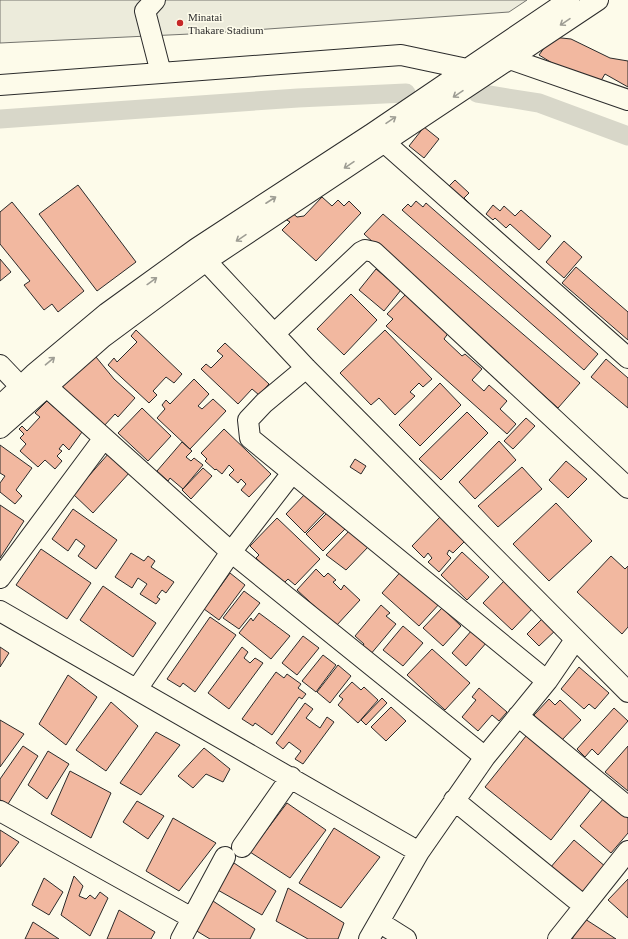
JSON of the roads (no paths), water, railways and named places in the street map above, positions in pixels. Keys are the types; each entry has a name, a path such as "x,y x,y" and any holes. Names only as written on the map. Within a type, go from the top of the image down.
{"street":[{"path":"155,0 145,11 161,73"},
{"path":"506,52 569,0"},
{"path":"0,406 33,382 107,313 201,255 506,52 598,0"},
{"path":"506,52 628,100"},
{"path":"0,85 401,55 471,76"},
{"path":"378,137 628,358"},
{"path":"274,334 361,252 369,250 374,252 628,488"},
{"path":"201,255 306,368 628,692"},
{"path":"0,365 33,382 104,438 231,552 485,757"},
{"path":"306,368 264,403 248,420 250,438 547,681"},
{"path":"0,428 33,382"},
{"path":"0,578 104,438"},
{"path":"137,689 231,552 292,473"},
{"path":"0,611 419,852"},
{"path":"369,939 419,852 454,800 485,757 547,681 575,640"},
{"path":"518,716 628,807"},
{"path":"181,939 192,918 234,852 291,777"},
{"path":"454,800 584,906"},
{"path":"0,811 192,918"},
{"path":"558,939 628,851"},
{"path":"379,922 406,939"}],"waterway":[{"path":"0,119 298,98 406,93"},
{"path":"477,93 539,103 628,136"}],"place":[{"name":"Minatai Thakare Stadium","path":"180,23"}]}
